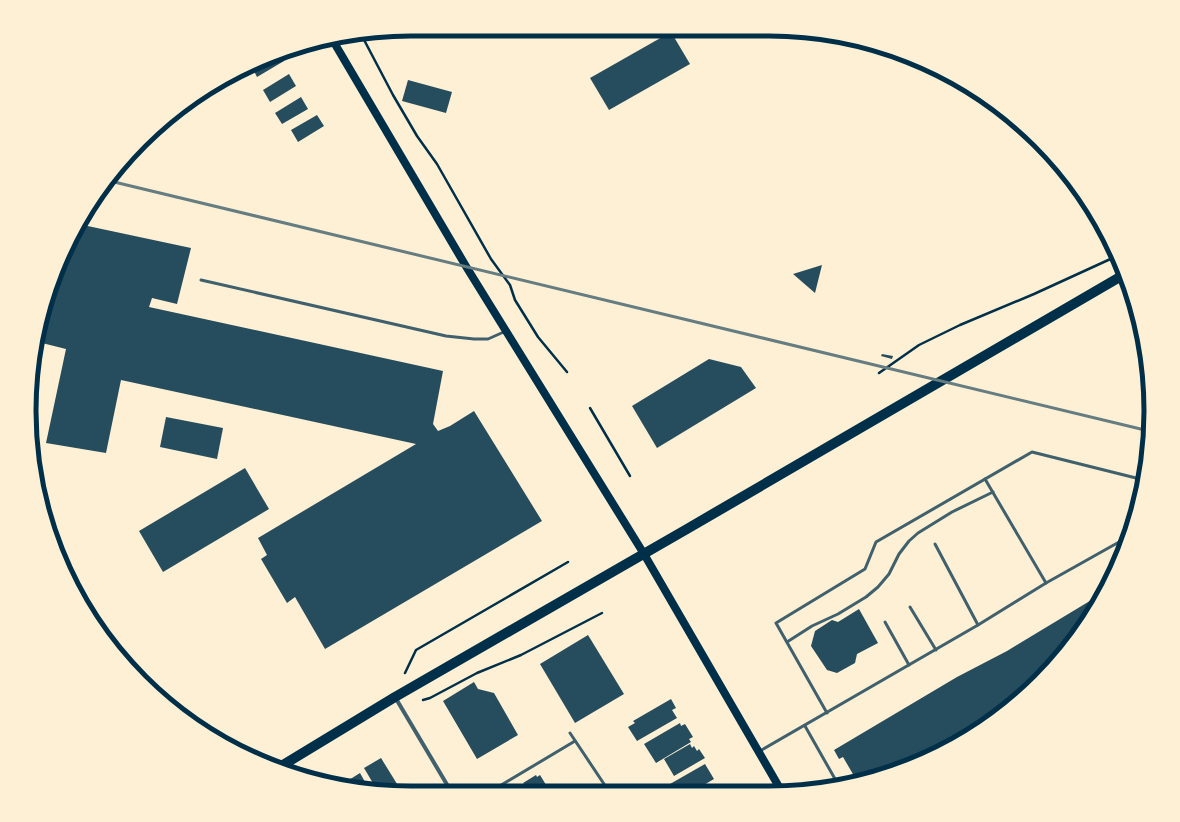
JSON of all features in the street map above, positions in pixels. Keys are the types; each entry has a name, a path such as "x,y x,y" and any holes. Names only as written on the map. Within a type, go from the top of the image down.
{"main road":[{"path":"334,44 468,268 644,554 778,786"},
{"path":"285,764 394,697 644,554 1119,277"}],"street":[{"path":"394,697 448,786"}],"lane":[{"path":"201,280 446,336 474,340 488,339 507,330"},
{"path":"827,713 776,623 865,569 876,542 1032,452 1138,478"},
{"path":"985,479 1046,583"},
{"path":"787,642 812,626 838,614 866,597 878,587 889,574 899,554 909,541 918,533 952,512 993,492"},
{"path":"758,752 936,650 1046,583 1120,541"},
{"path":"935,544 978,625"},
{"path":"910,607 936,650"},
{"path":"885,622 909,665"},
{"path":"805,726 836,780"},
{"path":"570,733 605,786"},
{"path":"500,786 575,741"}],"path":[{"path":"364,39 417,136 437,164 491,259 510,284 515,300 538,337 567,372"},
{"path":"879,373 919,346 960,325 1034,294 1111,259"},
{"path":"590,408 630,476"},
{"path":"416,650 568,562"},
{"path":"430,698 477,673 521,655 602,613"}],"building":[{"path":"664,36 673,36 690,64 609,110 590,78"},
{"path":"283,59 284,61 257,77 254,71"},
{"path":"289,74 296,86 270,102 263,90"},
{"path":"408,80 452,92 446,113 402,101"},
{"path":"301,97 308,109 282,124 275,113"},
{"path":"317,115 324,126 298,142 291,130"},
{"path":"85,225 191,248 177,304 152,298 149,307 443,371 433,424 438,431 450,426 474,411 542,521 325,649 295,597 287,603 261,559 267,555 258,538 416,444 121,380 106,453 46,443 66,349 42,343 56,290"},
{"path":"822,265 815,293 793,274"},
{"path":"882,354 893,356 892,359 881,356"},
{"path":"709,359 741,367 756,388 657,448 632,406"},
{"path":"166,417 223,428 217,459 160,447"},
{"path":"245,468 269,509 163,572 139,531"},
{"path":"1094,599 1067,639 1051,658 1016,693 977,723 956,736 913,757 866,773 854,776 843,757 839,759 834,750 957,677 1007,651"},
{"path":"859,609 878,643 857,654 855,663 837,673 827,670 811,646 815,631 832,620 838,622"},
{"path":"588,635 624,694 575,723 540,664"},
{"path":"474,682 478,689 494,693 518,735 477,759 443,701"},
{"path":"671,699 676,708 672,710 677,718 637,741 628,727 635,723 633,721"},
{"path":"680,723 681,726 685,724 693,737 689,739 691,742 656,763 644,744"},
{"path":"690,744 692,748 694,746 697,751 699,749 705,758 674,776 664,759"},
{"path":"381,758 398,785 373,784 364,768"},
{"path":"705,764 714,779 702,786 671,786 670,784"},
{"path":"360,773 366,783 362,783 348,781"},
{"path":"536,775 537,777 540,775 547,786 525,786 523,783"}],"railway":[{"path":"114,182 1143,430"}]}
